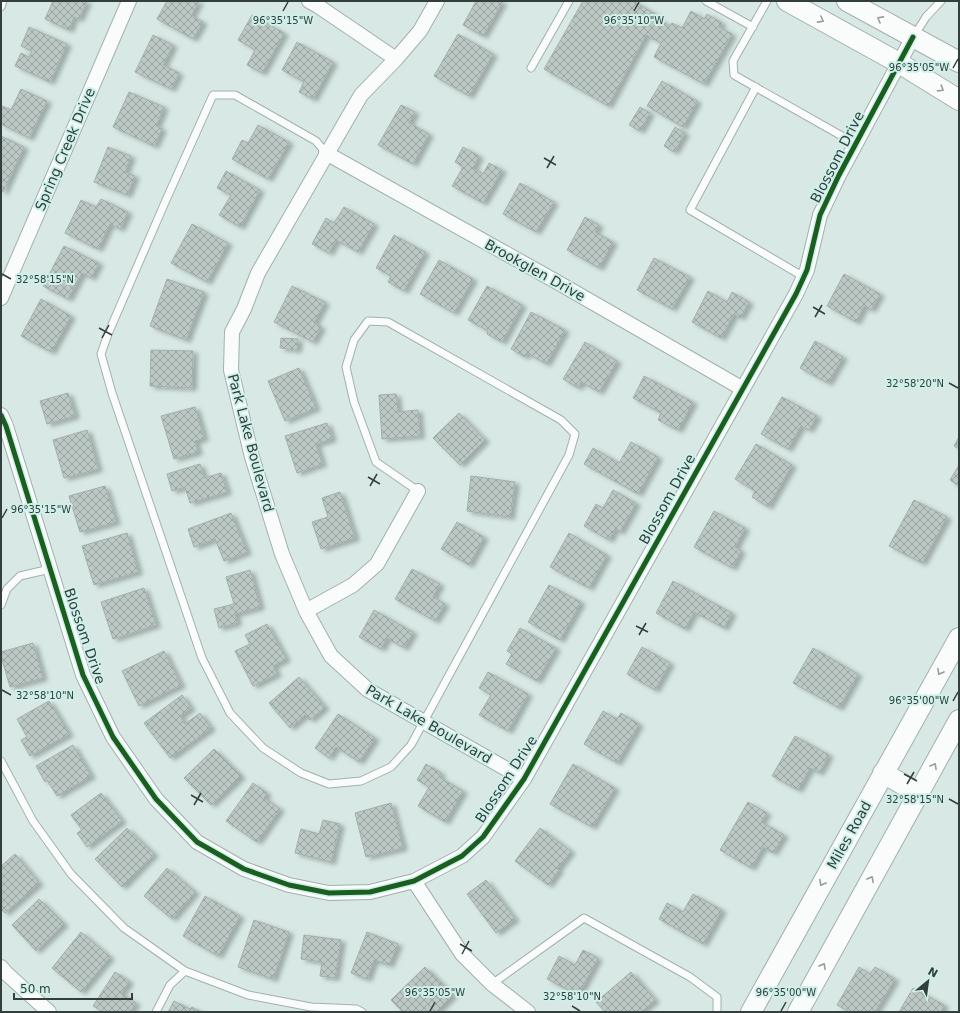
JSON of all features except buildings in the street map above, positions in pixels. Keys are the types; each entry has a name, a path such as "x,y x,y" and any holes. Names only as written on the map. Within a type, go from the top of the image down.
{"main road":[{"path":"787,1 899,63 959,100"},
{"path":"847,1 959,62"},
{"name":"Miles Road","path":"751,1012 959,638"},
{"path":"798,1012 959,720"},
{"path":"883,773 918,793"}],"street":[{"name":"Spring Creek Drive","path":"1,298 129,1"},
{"path":"309,1 396,59"},
{"name":"Park Lake Boulevard","path":"437,1 420,31 396,59 361,95 326,153 258,273 244,309 232,332 231,370 252,457 282,554 306,611 331,656 368,690 524,779"},
{"name":"Blossom Drive","path":"3,423 83,675 113,737 156,799 197,842 244,869 289,885 329,893 370,892 414,881 462,856 468,851 483,837 524,779 796,294 808,270 820,215 839,175 913,37"},
{"name":"Brookglen Drive","path":"326,153 557,282 743,389"},
{"path":"306,611 353,585 377,564 418,491"},
{"path":"414,881 462,954 492,984 528,1012"},
{"path":"1,967 6,974 49,1012"}],"lane":[{"path":"1,7 4,1"},
{"path":"531,68 569,1"},
{"path":"706,1 752,27"},
{"path":"767,1 733,61 734,75 856,144"},
{"path":"913,37 926,17 941,1"},
{"path":"756,87 690,210 804,277"},
{"path":"326,153 316,141 235,95 213,95 108,334 101,354 112,393 202,658 230,713 263,748 301,773 329,784 361,781 391,767 411,745 569,455 575,434 561,420 388,322 368,321 354,340 346,367 354,402 376,462 418,491"},
{"path":"1,605 7,589 20,576 50,569"},
{"path":"1,761 33,821 71,874 124,928 185,971 248,995 311,1007 356,1009 362,1012"},
{"path":"492,984 584,918 690,977 717,997 717,1012"},
{"path":"156,1012 170,985 185,971"}],"cycle path":[{"path":"1,415 6,426 83,675 113,737 156,799 197,842 244,869 289,885 329,893 370,892 414,881 462,856 483,837 524,779 796,294 807,270 820,215 839,175 913,37"}]}
